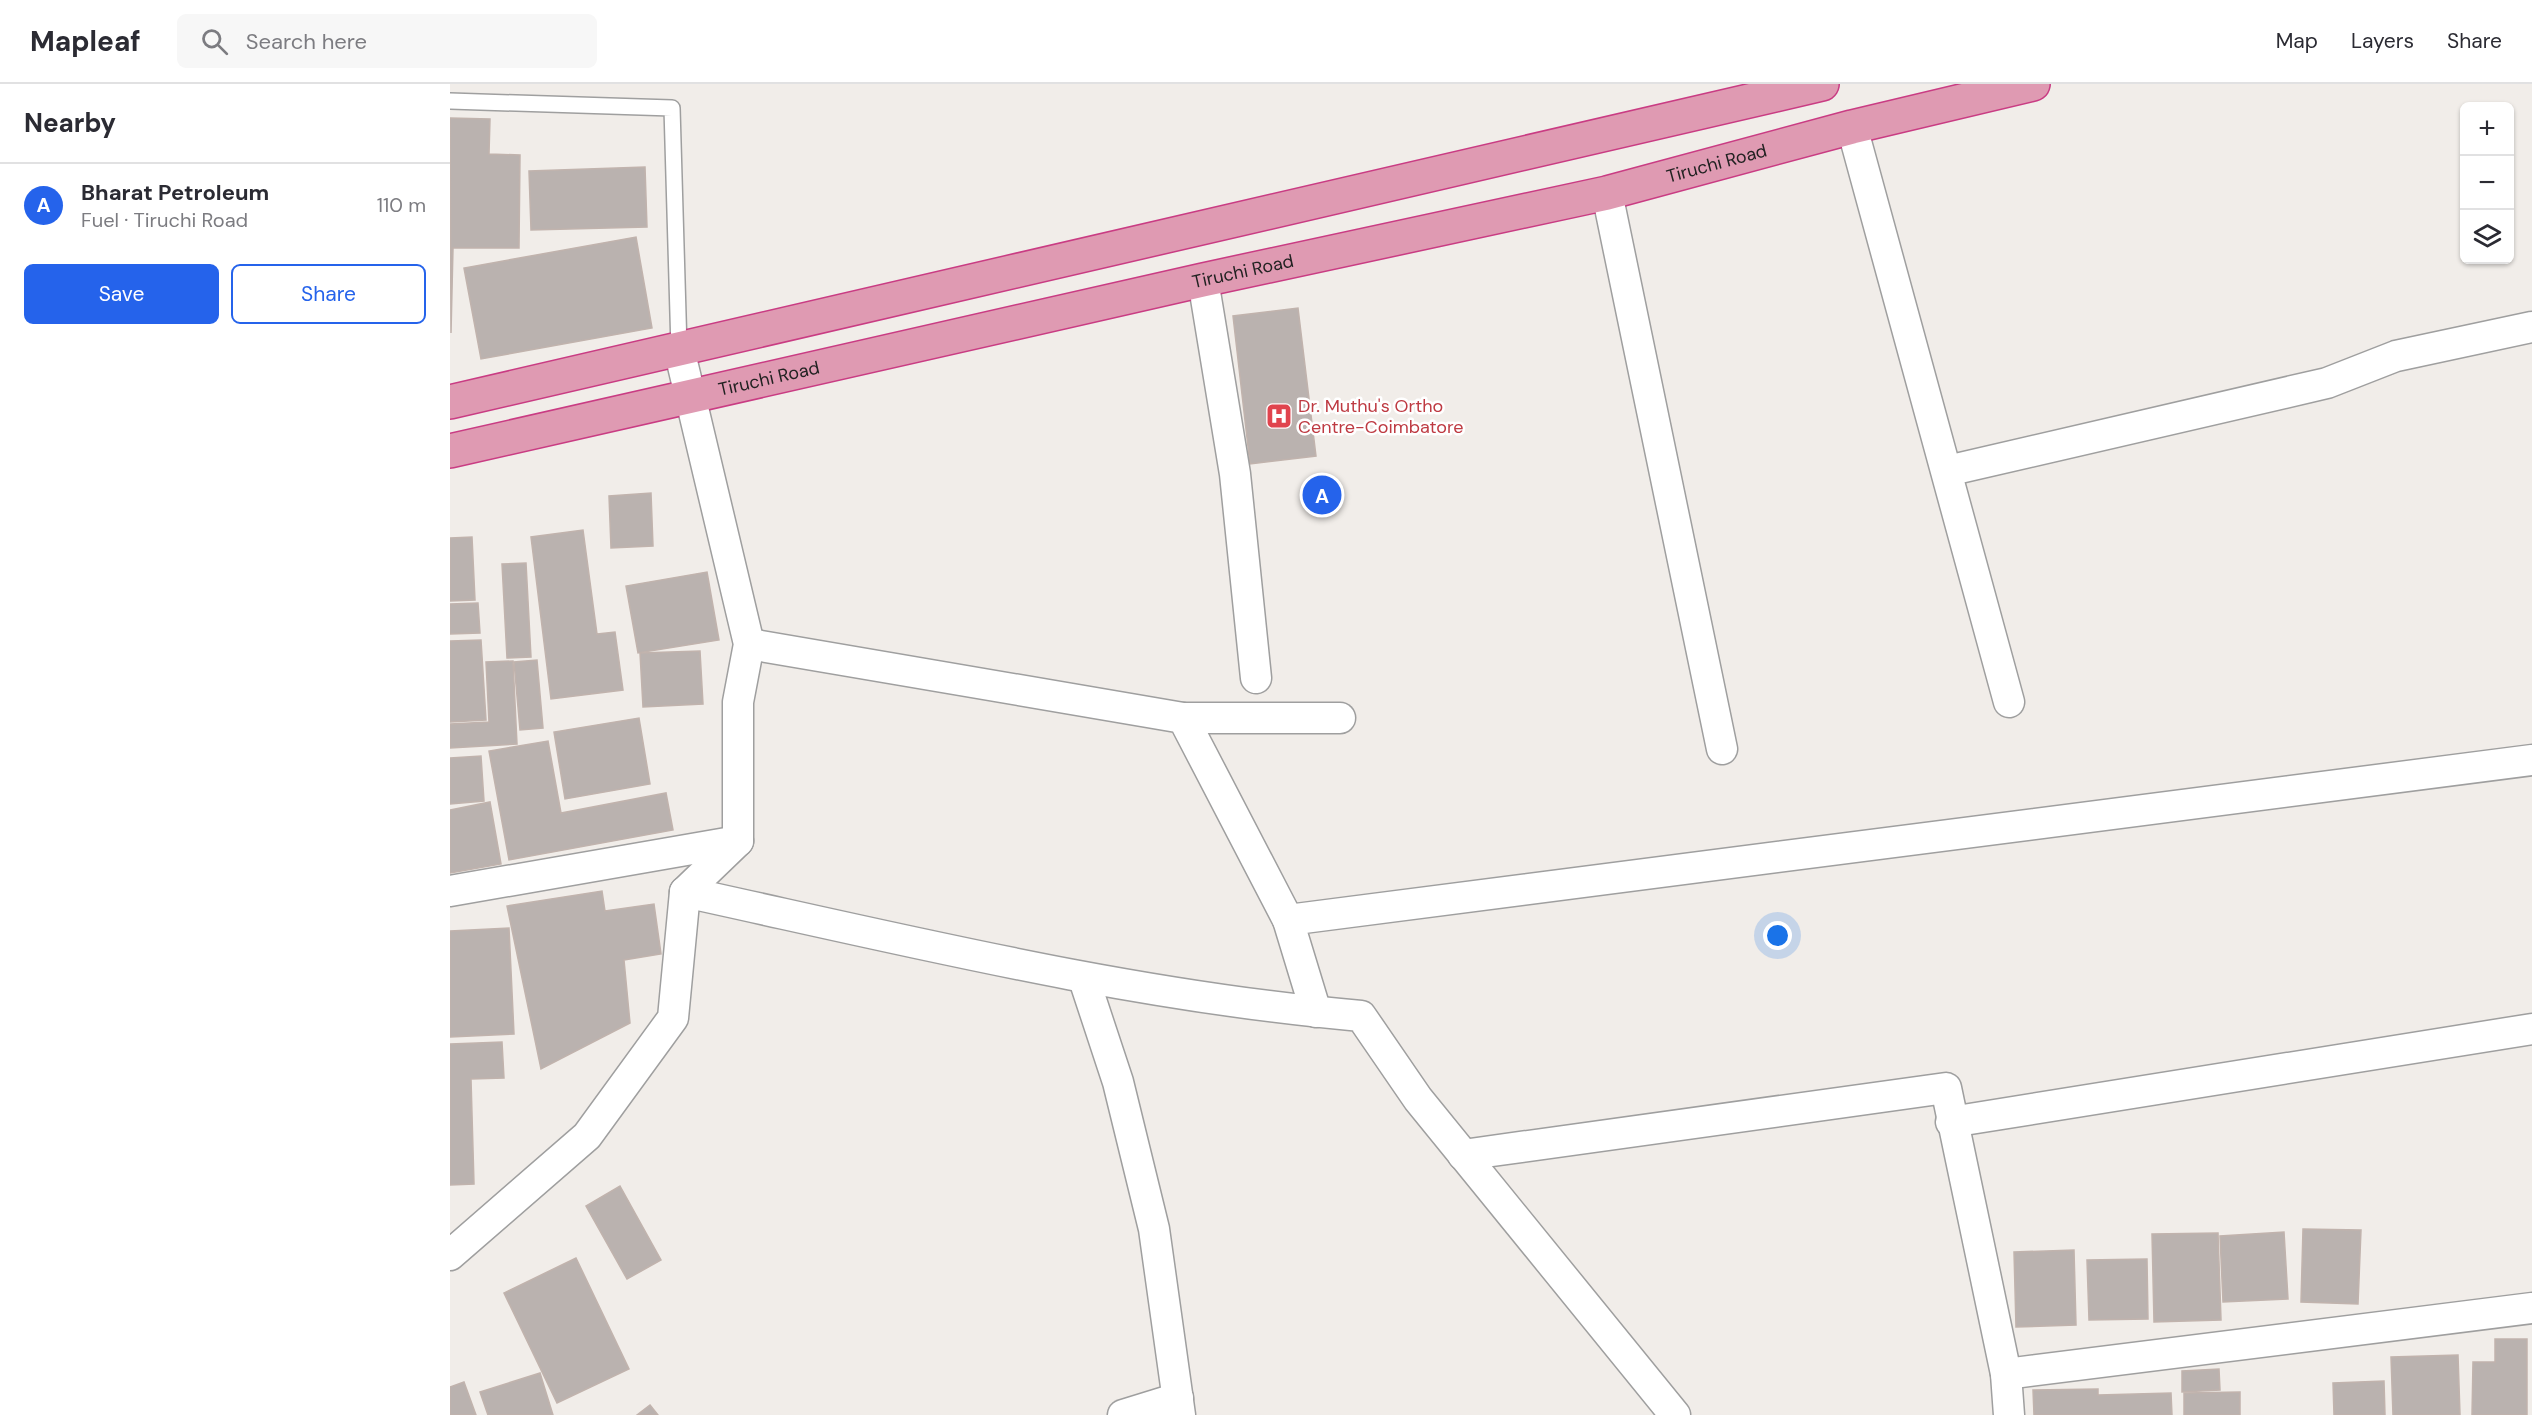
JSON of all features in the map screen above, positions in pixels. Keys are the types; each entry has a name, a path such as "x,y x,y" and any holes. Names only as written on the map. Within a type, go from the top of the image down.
{"highway":[{"path":"450,402 1821,84"},
{"name":"Tiruchi Road","path":"450,451 1203,280 1607,193 1852,127 2033,84"}],"street":[{"path":"1852,127 2009,702"},
{"path":"1607,193 1722,749"},
{"path":"1203,280 1235,474 1256,678"},
{"path":"1947,471 2326,383 2396,356 2532,327"},
{"path":"450,1255 587,1136 673,1018 685,892 738,841 738,702 749,644 679,349"},
{"path":"749,644 1182,718 1340,718"},
{"path":"1182,718 1288,920 1316,1012"},
{"path":"1288,920 2532,760"},
{"path":"450,891 738,841"},
{"path":"685,892 1084,979 1269,1008 1361,1016 1418,1099 1462,1155 1675,1415"},
{"path":"1084,979 1118,1082 1154,1228 1179,1406 1123,1415"},
{"path":"1951,1122 2532,1029"},
{"path":"1462,1155 1946,1088 1951,1122 2006,1374 2009,1415"},
{"path":"2006,1374 2532,1308"}],"lane":[{"path":"450,101 672,108 679,349"}],"building":[{"path":"450,118 490,119 489,154 520,155 519,248 453,248 451,333"},
{"path":"645,167 647,227 531,230 529,171"},
{"path":"636,237 652,328 481,359 464,268"},
{"path":"1298,308 1316,456 1250,464 1233,316"},
{"path":"651,493 653,546 611,548 609,496"},
{"path":"583,530 597,634 615,632 623,690 551,699 531,537"},
{"path":"472,537 475,600 450,601 450,538"},
{"path":"526,563 531,657 507,658 502,564"},
{"path":"707,572 719,640 638,653 626,586"},
{"path":"478,603 480,633 450,634 450,604"},
{"path":"481,640 486,720 450,722 450,641"},
{"path":"700,651 703,704 643,707 640,653"},
{"path":"537,660 543,728 520,730 514,662"},
{"path":"513,661 517,744 450,748 450,724 489,722 486,662"},
{"path":"639,718 650,784 565,799 554,732"},
{"path":"548,741 561,813 666,793 673,830 509,860 489,751"},
{"path":"481,756 484,801 450,804 450,758"},
{"path":"490,802 501,864 450,873 450,810"},
{"path":"602,891 605,911 654,904 661,954 624,960 630,1023 541,1069 507,906"},
{"path":"509,928 514,1034 450,1037 450,931"},
{"path":"502,1042 504,1078 471,1079 474,1184 450,1185 450,1044"},
{"path":"620,1186 661,1260 627,1279 586,1206"},
{"path":"2303,1229 2361,1230 2358,1304 2301,1302"},
{"path":"2284,1232 2288,1299 2223,1302 2220,1236"},
{"path":"2218,1233 2221,1320 2154,1322 2152,1234"},
{"path":"2074,1250 2076,1325 2016,1327 2014,1252"},
{"path":"576,1258 629,1369 557,1403 504,1293"},
{"path":"2147,1259 2148,1319 2089,1320 2087,1260"},
{"path":"2495,1339 2527,1339 2527,1415 2472,1415 2473,1362 2495,1362"},
{"path":"2458,1355 2460,1415 2393,1415 2391,1357"},
{"path":"2219,1369 2220,1390 2182,1392 2182,1371"},
{"path":"540,1373 553,1415 488,1415 480,1392"},
{"path":"2384,1381 2385,1415 2334,1415 2333,1383"},
{"path":"464,1382 476,1415 450,1415 450,1387"},
{"path":"2098,1389 2098,1395 2171,1393 2172,1415 2034,1415 2033,1390"},
{"path":"2240,1392 2240,1415 2184,1415 2184,1393"},
{"path":"650,1405 658,1415 637,1415"}],"place":[{"name":"Dr. Muthu's Ortho Centre-Coimbatore","path":"1279,416"},
{"name":"Bharat Petroleum","path":"1322,495"}]}
